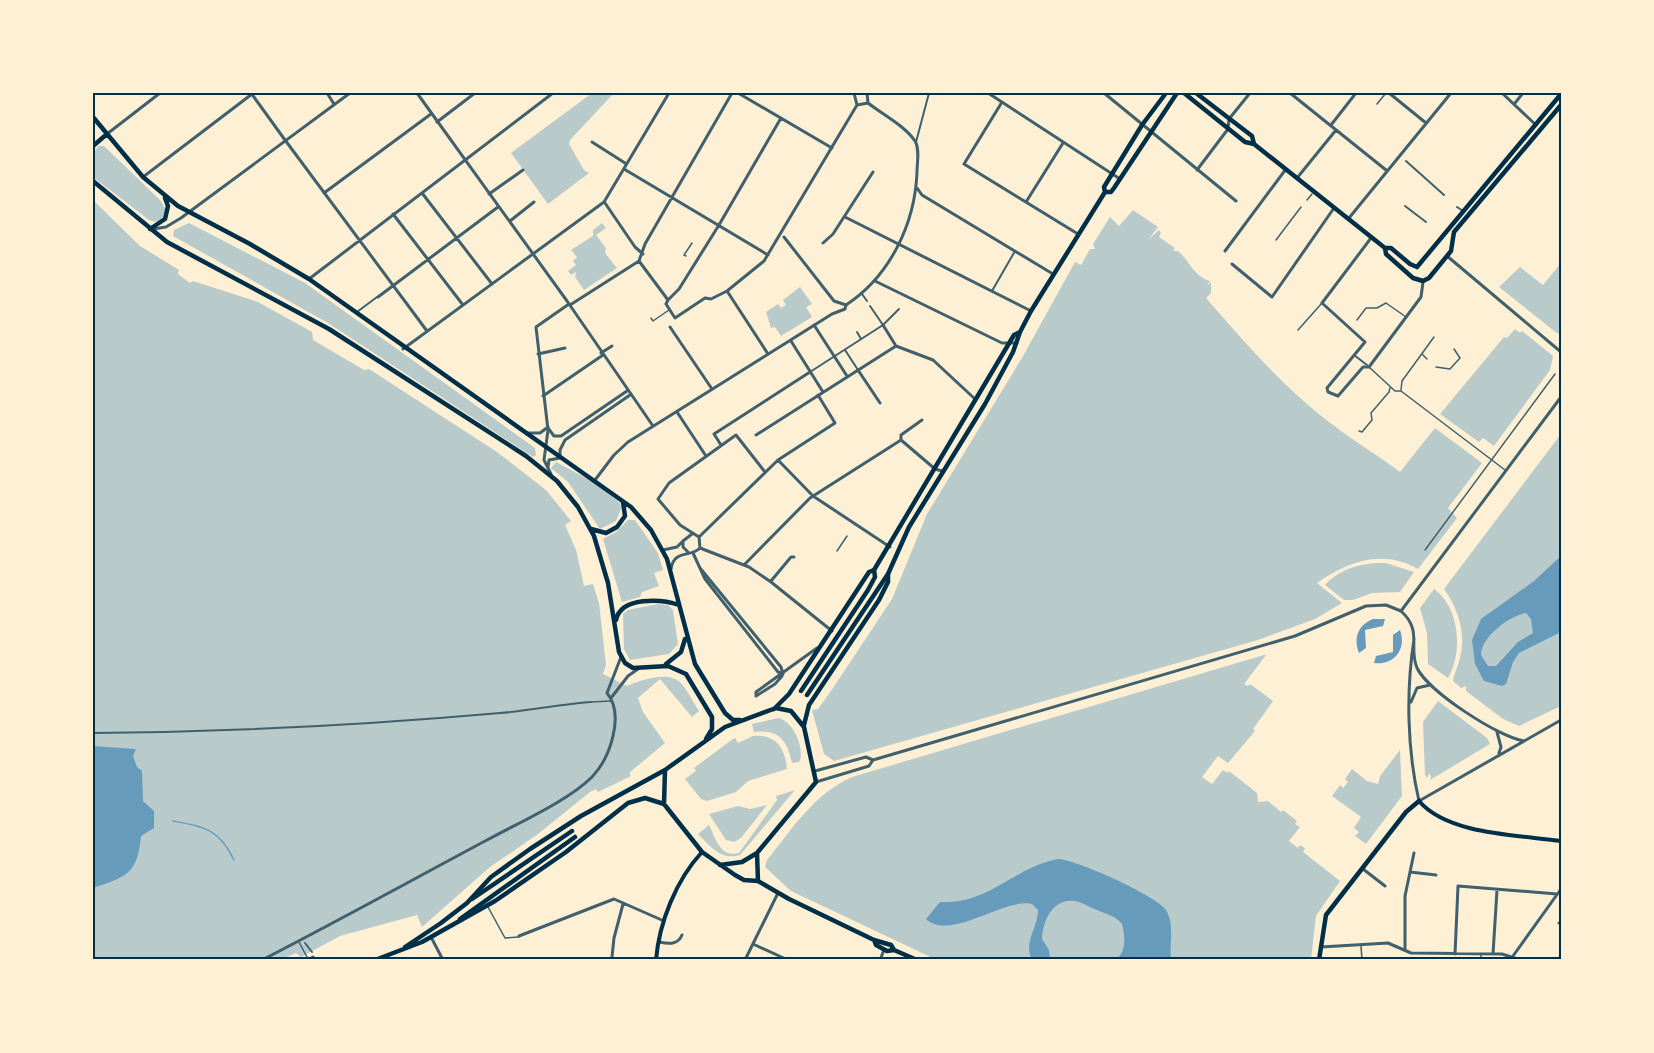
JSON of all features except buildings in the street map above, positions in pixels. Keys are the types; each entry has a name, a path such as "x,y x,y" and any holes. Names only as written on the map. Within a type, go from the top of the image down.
{"main road":[{"path":"807,695 888,574 909,527 945,470 1017,343 1031,311 1105,192 1104,187 1142,125 1166,93"},
{"path":"1105,192 1111,192 1177,93"},
{"path":"1184,93 1245,142 1254,144 1314,190 1372,236 1385,248 1386,254 1420,280 1429,278 1447,256 1459,225 1561,105"},
{"path":"1196,93 1252,136 1254,144"},
{"path":"1417,267 1561,94"},
{"path":"93,117 143,177 164,196 188,213 250,244 309,279 403,349 622,500 644,522 663,550 671,570 685,633 695,664 730,719 740,720"},
{"path":"93,146 107,134"},
{"path":"93,181 167,242 331,330 526,456 554,478 567,492 591,529 607,577 621,657 629,667 638,669 674,667 686,674 712,717 712,729 706,739"},
{"path":"150,229 162,223 167,215 168,206 164,196"},
{"path":"1442,237 1451,241"},
{"path":"1385,248 1391,248 1407,262 1417,267"},
{"path":"1417,267 1420,280"},
{"path":"771,710 786,698 869,572 874,570 890,547 1008,345 1020,332"},
{"path":"591,529 606,533 617,527 625,516 622,500"},
{"path":"801,691 868,590 875,577 874,570"},
{"path":"804,727 804,718 809,705 879,600 888,582 888,574"},
{"path":"615,623 619,611 625,606 658,600 680,605"},
{"path":"660,666 674,660 681,652 685,633"},
{"path":"467,903 491,877 540,843 581,816 665,770 706,739 740,720 781,708 791,711 799,717 804,727 816,782 757,853 742,862 720,865"},
{"path":"664,804 665,770"},
{"path":"375,960 431,937 487,906 566,852 624,806 639,798 664,804 702,852 744,880 758,881 874,940 891,945 894,950"},
{"path":"1319,960 1326,915 1406,812 1419,801 1428,811 1475,829 1561,841"},
{"path":"405,947 572,831"},
{"path":"448,927 575,837"},
{"path":"656,960 658,941 664,921 681,883 702,852"},
{"path":"757,853 758,881"},
{"path":"874,940 876,945 884,950 894,950 917,960"}],"street":[{"path":"107,134 160,93"},
{"path":"143,177 252,93 427,331"},
{"path":"327,93 334,104"},
{"path":"150,229 166,227 188,213 350,93"},
{"path":"417,93 570,305 653,426"},
{"path":"437,122 475,93"},
{"path":"309,279 358,239 553,93"},
{"path":"403,349 604,202 624,169 625,163 669,93"},
{"path":"554,478 544,460 548,427 536,327 639,261 645,244 732,93"},
{"path":"738,93 832,148"},
{"path":"781,118 719,225 675,293 668,300 666,304 675,318 705,298 711,299 727,291 768,255 780,231 784,230 857,105 854,93"},
{"path":"867,93 868,103 916,142"},
{"path":"595,480 620,448 814,325 845,309 846,305 862,294 889,264 912,210 916,183 916,142 928,93"},
{"path":"988,93 1120,179"},
{"path":"1104,93 1236,201"},
{"path":"1197,170 1228,129 1229,119 1250,93"},
{"path":"1290,93 1386,170"},
{"path":"1331,125 1356,93"},
{"path":"1388,93 1426,123"},
{"path":"1349,218 1451,93"},
{"path":"1502,93 1541,129"},
{"path":"1515,104 1523,93"},
{"path":"1002,102 964,164 1078,234"},
{"path":"857,105 868,103"},
{"path":"324,193 432,114"},
{"path":"1297,178 1336,130"},
{"path":"592,142 625,163"},
{"path":"1026,202 1063,143"},
{"path":"1399,155 1402,158"},
{"path":"1406,161 1444,195"},
{"path":"1224,251 1286,168"},
{"path":"624,169 768,255"},
{"path":"489,194 523,170"},
{"path":"823,243 834,234 873,172"},
{"path":"916,183 922,195 1053,274"},
{"path":"422,192 492,284"},
{"path":"509,222 534,202"},
{"path":"604,202 635,248 643,254"},
{"path":"1405,206 1426,222"},
{"path":"355,313 498,207"},
{"path":"1232,264 1272,297 1335,207"},
{"path":"1457,207 1462,211"},
{"path":"393,214 463,305"},
{"path":"845,217 1031,311"},
{"path":"784,230 784,237 834,301 836,309 832,314"},
{"path":"1372,236 1323,303 1365,342 1328,387 1328,392 1338,396 1368,366 1424,293 1420,280"},
{"path":"775,243 784,237"},
{"path":"992,291 1015,251"},
{"path":"1447,256 1561,352"},
{"path":"639,261 668,300"},
{"path":"875,280 1008,345 1017,343"},
{"path":"727,291 768,354"},
{"path":"862,294 867,301"},
{"path":"834,301 846,305"},
{"path":"870,306 896,346 933,360 976,400"},
{"path":"722,445 714,434 883,325 899,309"},
{"path":"814,325 847,376"},
{"path":"670,327 712,389"},
{"path":"856,332 861,339"},
{"path":"791,340 823,392"},
{"path":"543,396 612,346"},
{"path":"756,435 896,346"},
{"path":"538,354 565,348"},
{"path":"845,350 880,404"},
{"path":"1354,355 1368,366"},
{"path":"548,427 553,435 561,436 627,391"},
{"path":"548,469 549,460 560,458 560,450 565,440 630,395"},
{"path":"663,550 678,546 683,540 697,535 778,460 836,423 819,395"},
{"path":"1401,611 1561,397"},
{"path":"677,412 706,456"},
{"path":"744,565 791,514 813,496 901,440 901,435 922,420"},
{"path":"515,426 536,434 548,427"},
{"path":"700,548 697,535 680,525 658,499 669,483 736,435 765,472"},
{"path":"901,440 935,470 945,470"},
{"path":"778,460 813,496 854,526 890,547"},
{"path":"680,525 683,548 691,553 712,587 778,672 783,674"},
{"path":"700,548 744,565 771,582 832,631"},
{"path":"671,570 676,558 700,548"},
{"path":"771,582 791,557 794,557"},
{"path":"815,771 866,757 873,760 1310,631 1373,604 1386,605 1401,611 1410,621 1415,634 1415,661 1422,675 1432,685 1497,732 1524,741"},
{"path":"1415,634 1408,678 1415,783 1419,801 1561,720"},
{"path":"783,674 776,684 756,696 771,680 821,646"},
{"path":"262,960 532,815 589,780 601,765 614,730 611,700 607,693 621,657"},
{"path":"611,700 631,674 638,669"},
{"path":"1411,703 1418,688 1432,685"},
{"path":"93,733 324,726 502,713 591,702"},
{"path":"1497,732 1501,747 1498,755"},
{"path":"816,782 869,766 873,760"},
{"path":"1405,949 1405,896 1414,853"},
{"path":"1363,870 1385,886"},
{"path":"1410,872 1436,875"},
{"path":"1455,954 1458,886 1557,894"},
{"path":"1493,954 1497,889"},
{"path":"1513,956 1561,889"},
{"path":"746,960 778,893"},
{"path":"519,936 614,899 664,921"},
{"path":"612,957 614,938 625,905"},
{"path":"658,941 672,944 682,935"},
{"path":"431,937 443,960"},
{"path":"306,943 312,952"},
{"path":"1320,947 1388,943 1411,953 1493,954 1513,956 1521,960"},
{"path":"753,944 789,960"},
{"path":"880,960 884,950"},
{"path":"1410,960 1411,953"},
{"path":"1558,960 1561,956"},
{"path":"308,960 315,958"}],"lane":[{"path":"1377,104 1388,93"},
{"path":"1307,200 1314,190"},
{"path":"1276,240 1301,207"},
{"path":"686,256 684,255 692,243"},
{"path":"1298,330 1323,303"},
{"path":"1357,320 1366,308 1377,308 1386,303 1407,318"},
{"path":"651,318 653,321 670,310"},
{"path":"1401,391 1402,381 1434,337"},
{"path":"1436,367 1450,369 1460,358 1454,349"},
{"path":"1421,354 1427,359"},
{"path":"1368,366 1395,391 1401,391 1506,471"},
{"path":"1425,550 1555,374"},
{"path":"1359,431 1362,432 1372,420 1371,413 1389,392 1390,387"},
{"path":"837,551 847,536"},
{"path":"591,702 611,700"},
{"path":"487,906 505,938 514,939 519,936"},
{"path":"298,942 308,960"},
{"path":"1361,944 1362,960"},
{"path":"312,952 315,958"},
{"path":"1481,954 1481,960"}],"shaded area":[{"path":"592,93 614,93 570,140 569,144 584,170 589,173 548,204 511,153"},
{"path":"99,146 104,146 161,201 165,209 162,219 155,222 149,220 93,177 93,153"},
{"path":"93,200 140,246 179,270 178,274 190,283 193,281 258,302 312,332 313,340 364,370 369,369 497,452 546,490 571,521 565,525 576,550 584,586 593,584 599,603 606,665 603,674 627,686 654,677 676,679 684,686 699,711 692,717 660,679 638,698 643,712 665,743 629,773 631,776 598,792 596,789 590,792 538,834 490,867 422,927 417,915 340,936 301,957 296,953 280,960 93,960"},
{"path":"1133,210 1158,227 1148,240 1159,230 1161,233 1159,237 1175,248 1173,251 1178,251 1200,276 1210,281 1207,286 1211,282 1211,293 1206,298 1242,339 1293,392 1341,431 1400,472 1435,428 1482,463 1448,508 1457,518 1418,569 1392,560 1366,560 1341,569 1317,583 1342,603 1315,619 1258,640 834,761 824,754 812,710 818,709 831,691 892,599 927,514 1022,358 1075,262 1081,265 1090,249 1095,249 1093,244 1110,217 1119,226"},
{"path":"189,223 305,283 535,448 536,455 533,457 328,323 173,236 174,230"},
{"path":"602,223 606,228 596,235 606,248 605,253 617,268 584,290 575,277 576,272 571,275 568,271 576,265 573,261 577,257 571,250 593,236 593,230"},
{"path":"1561,263 1561,330 1558,334 1499,287 1520,267 1543,285"},
{"path":"800,287 812,304 806,307 812,317 781,336 775,327 771,328 766,312 778,304 781,308 786,305 783,300"},
{"path":"1515,329 1520,333 1522,331 1553,356 1550,370 1494,446 1483,438 1479,442 1440,414 1504,337 1507,338"},
{"path":"1561,434 1561,706 1519,726 1503,719 1466,691 1466,686 1461,688 1453,681 1462,649 1462,631 1454,605 1444,589"},
{"path":"556,462 595,483 620,503 621,509 616,521 600,529 568,482 551,468"},
{"path":"628,520 635,520 658,553 663,570 654,573 659,586 642,592 640,597 622,602 603,539 616,532"},
{"path":"1386,563 1414,572 1400,592 1372,593 1353,600 1344,600 1325,585 1338,574 1353,567"},
{"path":"1434,589 1443,597 1454,618 1456,656 1448,678 1428,664 1427,633 1420,608"},
{"path":"658,604 668,605 673,610 678,644 669,654 630,660 624,649 623,614 628,610"},
{"path":"1266,655 1244,684 1248,686 1250,684 1273,701 1253,729 1255,731 1228,763 1218,756 1202,777 1212,784 1223,770 1228,773 1229,771 1257,793 1258,802 1268,801 1281,812 1283,810 1297,821 1295,824 1300,827 1289,841 1298,848 1300,845 1305,848 1303,852 1340,881 1316,916 1311,960 937,960 791,891 765,867 767,860 815,802 852,777"},
{"path":"1438,701 1487,738 1490,744 1430,780 1429,774 1427,778 1425,775 1423,722"},
{"path":"778,718 789,724 797,736 801,750 799,762 792,763 784,742 776,734 754,732 752,724"},
{"path":"753,736 768,737 778,744 784,755 787,769 748,781 736,792 707,801 701,799 685,779 696,771 694,768 733,739 735,738 738,743"},
{"path":"1400,750 1402,796 1366,844 1355,836 1359,832 1354,828 1361,817 1332,796 1340,785 1343,788 1348,782 1345,779 1352,769 1367,781 1378,784 1380,776"},
{"path":"795,790 740,855 722,854 698,834 709,825 723,850 727,853 739,853 777,800 776,796"},
{"path":"767,805 741,838 734,842 726,840 709,814 738,806 750,809"}],"water":[{"path":"1561,556 1561,632 1519,653 1513,662 1506,684 1502,686 1484,681 1475,664 1472,640 1481,619 1534,581","holes":["1526,613 1531,619 1533,633 1518,642 1496,666 1488,666 1481,655 1482,648 1497,628 1512,618"]},
{"path":"1373,619 1385,619 1383,626 1365,630 1366,648 1359,653 1357,637 1360,628"},
{"path":"1400,630 1402,644 1397,655 1387,662 1374,663 1376,656 1393,652 1393,635"},
{"path":"93,746 136,749 133,756 137,767 142,771 143,801 154,811 154,828 141,836 137,858 129,872 93,888"},
{"path":"1058,859 1081,865 1115,879 1148,896 1166,910 1171,928 1171,960 1115,960 1122,953 1123,948 1122,924 1114,917 1079,902 1063,902 1057,905 1048,916 1042,939 1049,950 1050,960 1032,960 1029,947 1038,910 1032,904 1007,907 963,923 949,925 936,925 926,919 940,902 958,901 987,892 1027,870"}],"waterway":[{"path":"173,821 210,831 223,842 234,860"}]}
